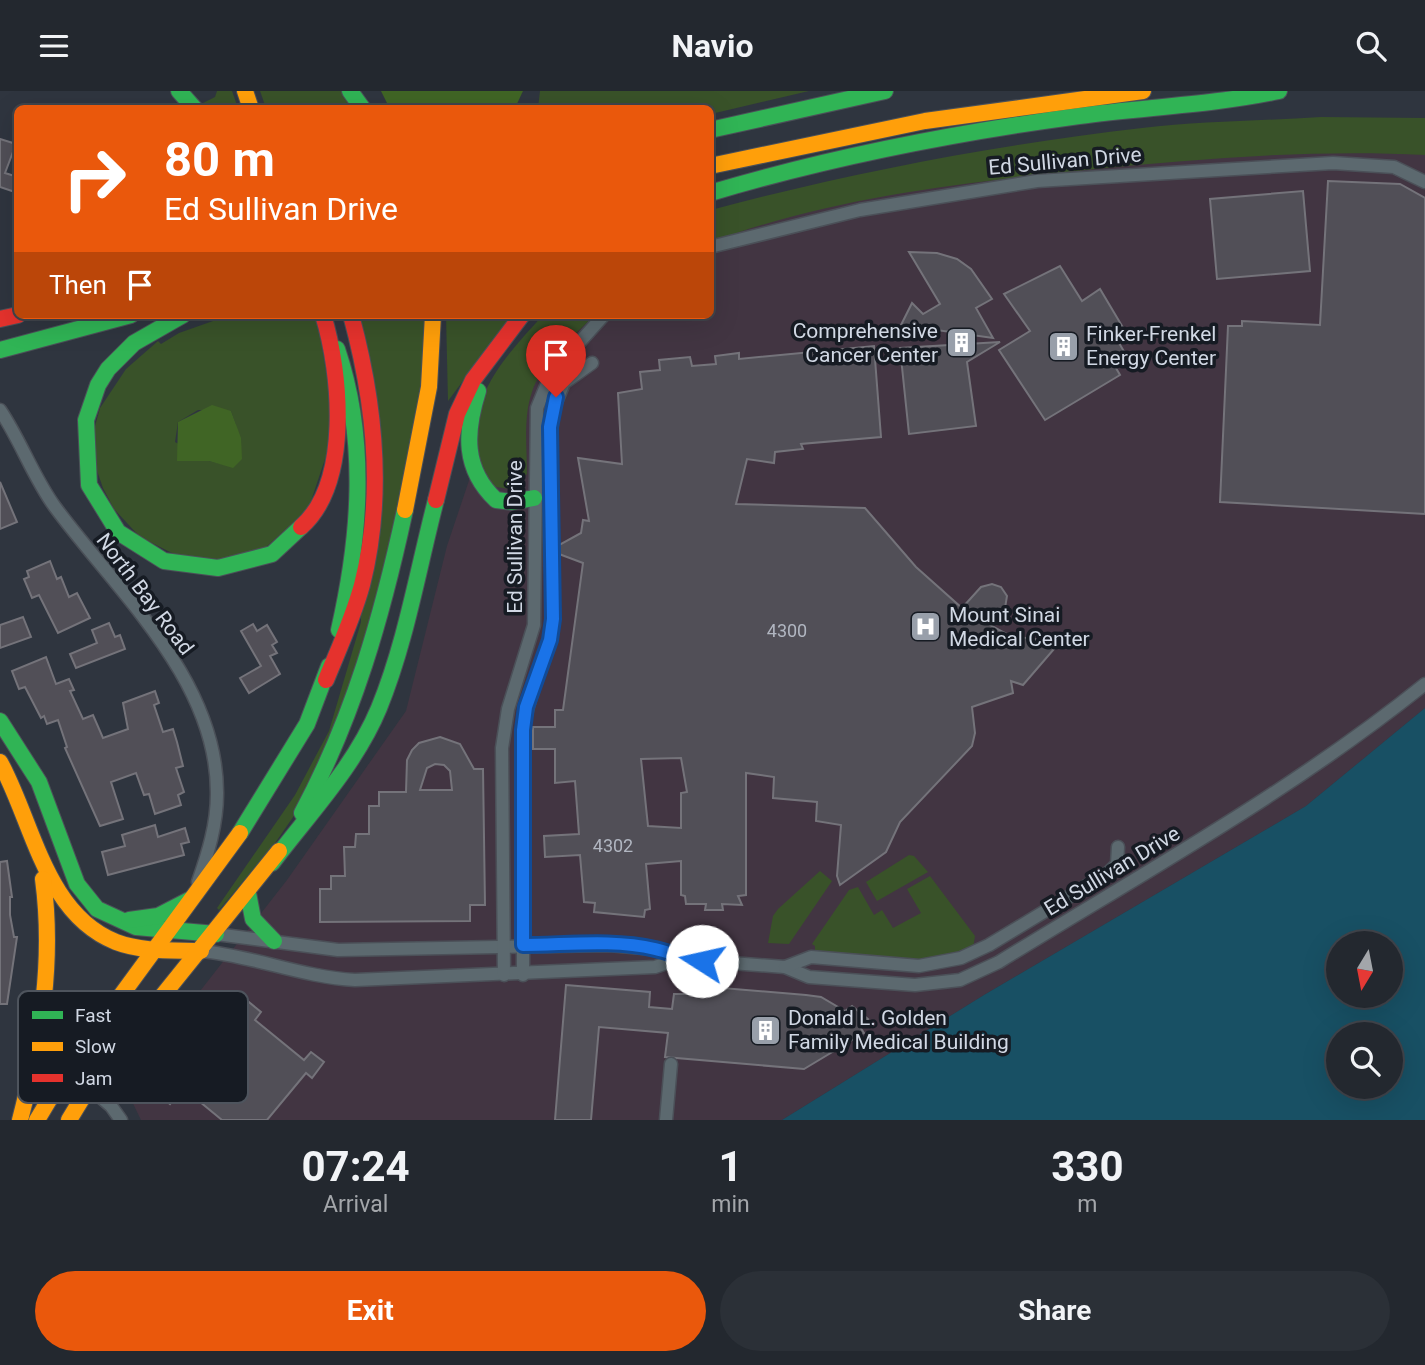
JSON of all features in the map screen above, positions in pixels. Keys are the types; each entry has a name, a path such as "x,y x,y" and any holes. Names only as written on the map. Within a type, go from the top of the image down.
{"main road":[{"path":"178,91 191,105"},
{"path":"714,129 886,91"},
{"path":"714,165 832,137 937,117 1143,91"},
{"path":"714,192 825,161 936,138 1097,113 1239,101 1279,91"},
{"path":"0,349 116,319"},
{"path":"173,319 135,341 99,384 87,413 84,465 103,512 125,537 160,559 199,570 236,568 270,555 304,527 329,492 339,460 341,407 324,319"},
{"path":"325,319 341,358 351,408 358,495 352,567 326,680"},
{"path":"125,991 271,789 307,724 358,596 374,491 371,401 352,319"},
{"path":"272,863 332,758 356,703 375,643 427,408 433,358 432,319"},
{"path":"168,991 216,934 351,760 378,710 396,659 457,414 473,380 519,319"},
{"path":"495,352 475,399 468,440 470,464 480,485 496,501 512,502 534,498"},
{"path":"0,721 40,785 70,865 89,902 98,911 146,930 216,934"},
{"path":"0,762 21,800 60,899 78,920 114,942 156,949 201,951"},
{"path":"35,836 48,910 48,991"},
{"path":"248,893 253,919 274,941"},
{"path":"119,921 158,916 193,897"},
{"path":"20,1120 24,1103"},
{"path":"37,1120 48,1103"},
{"path":"69,1120 79,1103"}],"street":[{"name":"Ed Sullivan Drive","path":"714,246 860,210 1037,181 1333,163 1394,167 1425,182"},
{"name":"Ed Sullivan Drive","path":"504,975 502,748 508,709 534,625 535,424 541,393 558,365 600,319"},
{"name":"Ed Sullivan Drive","path":"523,975 523,730 526,707 550,640 553,619 550,427 556,397 564,383 592,363"},
{"name":"North Bay Road","path":"0,410 25,458 56,507 140,611 166,648 203,719 214,759 217,800 212,839 193,897"},
{"name":"Ed Sullivan Drive","path":"216,934 346,950 609,945 655,949 679,959 785,967 809,977 904,984 960,980 1012,954 1277,792 1361,734 1425,684"},
{"name":"Ed Sullivan Drive","path":"785,967 811,957 894,964 946,962 989,945 1108,873 1117,864 1118,847"},
{"path":"989,945 1012,954"},
{"name":"Ed Sullivan Drive","path":"201,951 233,955 332,979 523,975 655,967 679,959"},
{"path":"894,964 904,984"},
{"path":"666,1120 671,1064"},
{"path":"108,1103 121,1120"}],"shaded area":[{"name":"Mount Sinai Medical Center","path":"1425,145 1425,708 1306,806 984,995 782,1120 141,1120 133,1103 248,1103 248,991 200,991 287,880 406,711 447,546 494,406 579,319 714,319 714,225 1015,162"}],"green space":[{"path":"217,91 232,91 237,105 203,103 215,97"},
{"path":"260,91 343,91 353,105 265,105"},
{"path":"381,91 523,91 516,105 388,105"},
{"path":"540,91 809,91 714,113 714,105 538,105"},
{"path":"1321,117 1425,118 1425,155 1340,153 1255,156 990,181 848,203 714,241 714,209 818,184 978,151 1142,128"},
{"path":"219,319 315,319 335,429 308,510 265,548 231,560 178,556 140,537 114,509 103,488 95,465 94,430 100,408 126,369 158,341 161,344 179,333","holes":["198,410 231,411 236,425 233,467 209,461 175,442 178,422"]},
{"path":"360,319 429,319 428,360 364,670 298,810 273,846 219,910 217,908 295,795 329,731 361,622"},
{"path":"446,319 509,319 448,401"},
{"path":"539,319 591,319 559,351 536,382 527,412 527,474 509,489 491,486 482,472 476,426 486,390 517,344"},
{"path":"212,405 231,411 241,438 242,459 233,468 209,461 177,461 178,422"},
{"path":"909,855 914,856 928,872 877,901 866,882"},
{"path":"820,871 832,881 789,944 768,943 773,916 778,909"},
{"path":"930,876 975,936 973,948 921,960 815,952 815,946 812,944 849,890 858,887 874,915 882,910 893,928 921,913 907,889"}],"water":[{"path":"1425,708 1425,1120 782,1120 984,995 1306,806"}],"building":[{"path":"0,139 14,143 5,173 14,176 14,192 0,187"},
{"path":"1328,181 1400,184 1425,198 1425,514 1220,502 1228,326 1242,326 1242,321 1320,325"},
{"path":"1303,191 1310,271 1217,279 1210,199"},
{"path":"909,252 937,253 957,259 971,269 992,299 976,308 993,338 901,325 912,303 923,314 940,304"},
{"name":"Finker-Frenkel Energy Center","path":"1060,266 1082,301 1100,289 1128,336 1119,343 1129,360 1116,368 1120,375 1045,420 999,350 1030,331 1004,294"},
{"path":"1000,342 967,362 976,426 909,434 900,348"},
{"path":"874,346 881,437 801,444 803,449 775,452 774,463 747,459 736,504 865,508 916,567 962,608 981,587 992,584 1001,587 1007,596 1005,608 990,625 1010,636 1035,639 1054,649 1023,685 1011,681 1013,693 972,707 975,733 972,746 900,822 886,852 840,885 837,876 841,825 816,821 817,802 773,798 774,777 746,773 746,895 738,896 742,905 722,904 723,910 705,910 706,904 686,904 685,896 681,895 681,861 646,864 650,909 645,910 644,917 594,912 595,903 584,902 580,855 545,857 544,836 579,834 575,781 555,783 555,749 533,749 533,727 555,727 555,710 563,710 583,563 559,554 559,545 581,533 583,520 589,521 578,458 622,464 618,393 642,389 640,372 660,370 659,360 690,357 692,366 716,364 715,356 739,353 739,359","holes":["681,758 687,792 681,793 681,828 648,826 641,759"]},
{"path":"0,482 17,522 0,529"},
{"path":"50,561 57,579 61,577 69,597 77,593 90,618 58,633 39,595 32,598 24,579 29,577 27,571"},
{"path":"23,617 31,637 0,648 0,625"},
{"path":"109,623 115,637 120,635 125,649 76,668 70,654 97,643 92,630"},
{"path":"253,624 257,631 267,625 277,642 272,645 277,653 270,656 280,674 249,693 240,678 261,666 241,631"},
{"path":"46,657 56,684 69,679 74,690 70,691 83,719 93,715 103,738 128,729 123,703 155,691 159,703 154,705 163,732 173,729 183,766 176,768 184,792 178,795 181,805 155,814 149,794 144,795 136,773 111,782 123,819 100,826 65,748 67,747 58,720 47,724 44,716 41,718 25,687 19,689 12,671"},
{"path":"440,737 460,744 474,769 483,769 485,905 470,905 470,921 320,922 320,889 331,889 331,876 345,876 344,847 355,847 356,834 369,834 369,806 379,806 379,792 406,792 407,760 419,743","holes":["435,764 444,765 450,771 452,790 420,790 427,768"]},
{"path":"155,825 158,837 185,828 189,842 181,844 184,855 108,875 102,852 125,846 122,835"},
{"path":"7,861 12,897 10,915 14,937 17,937 7,1004 0,1004 0,862"},
{"name":"Donald L. Golden Family Medical Building","path":"566,985 650,992 649,1007 672,1009 674,994 687,994 687,985 806,995 821,997 845,1011 852,1006 868,1019 860,1027 864,1033 804,1069 665,1057 668,1033 599,1027 591,1120 555,1120"},
{"path":"248,1001 261,1012 255,1020 304,1060 311,1052 324,1062 312,1078 306,1073 267,1120 222,1120 201,1103 248,1103"}],"traffic: fast":[{"path":"179,91 191,105"},
{"path":"350,91 360,105"},
{"path":"714,129 885,91"},
{"path":"714,192 801,168 939,138 1079,116 1204,103 1279,91"},
{"path":"0,350 116,319"},
{"path":"176,319 134,343 108,369 98,385 86,420 89,485 118,532 164,561 218,568 272,554 301,527"},
{"path":"337,349 353,419 358,489 352,560 339,630"},
{"path":"478,391 469,435 472,463 477,476 496,500 512,502 534,498"},
{"path":"272,863 344,770 379,708 404,631 436,500"},
{"path":"302,813 337,740 364,665 387,588 405,510"},
{"path":"240,833 307,724 329,666"},
{"path":"0,721 39,782 77,884 97,909 136,927 216,934"},
{"path":"248,893 253,919 274,941"},
{"path":"129,920 158,916 189,900"}],"traffic: slow":[{"path":"245,91 250,105"},
{"path":"714,165 925,121 1143,91"},
{"path":"405,510 429,387 433,319"},
{"path":"0,762 57,889 73,911 92,929 126,945 158,950 201,951"},
{"path":"124,991 240,833"},
{"path":"166,991 279,851"},
{"path":"43,879 47,940 45,991"},
{"path":"20,1120 24,1103"},
{"path":"37,1120 47,1103"},
{"path":"69,1120 79,1103"}],"traffic: jam":[{"path":"0,319 14,316"},
{"path":"301,527 317,508 328,483 335,456 337,396 324,319"},
{"path":"326,680 362,585 373,517 375,483 371,415 352,319"},
{"path":"436,500 457,414 473,380 519,319"}],"place":[{"name":"Comprehensive Cancer Center","path":"961,343"},
{"name":"Finker-Frenkel Energy Center","path":"1063,346"},
{"name":"Mount Sinai Medical Center","path":"926,627"},
{"name":"Donald L. Golden Family Medical Building","path":"765,1030"}],"route":[{"path":"556,397 550,427 553,619 550,640 526,707 523,730 523,945 609,945 655,949 679,959 702,961"}]}
